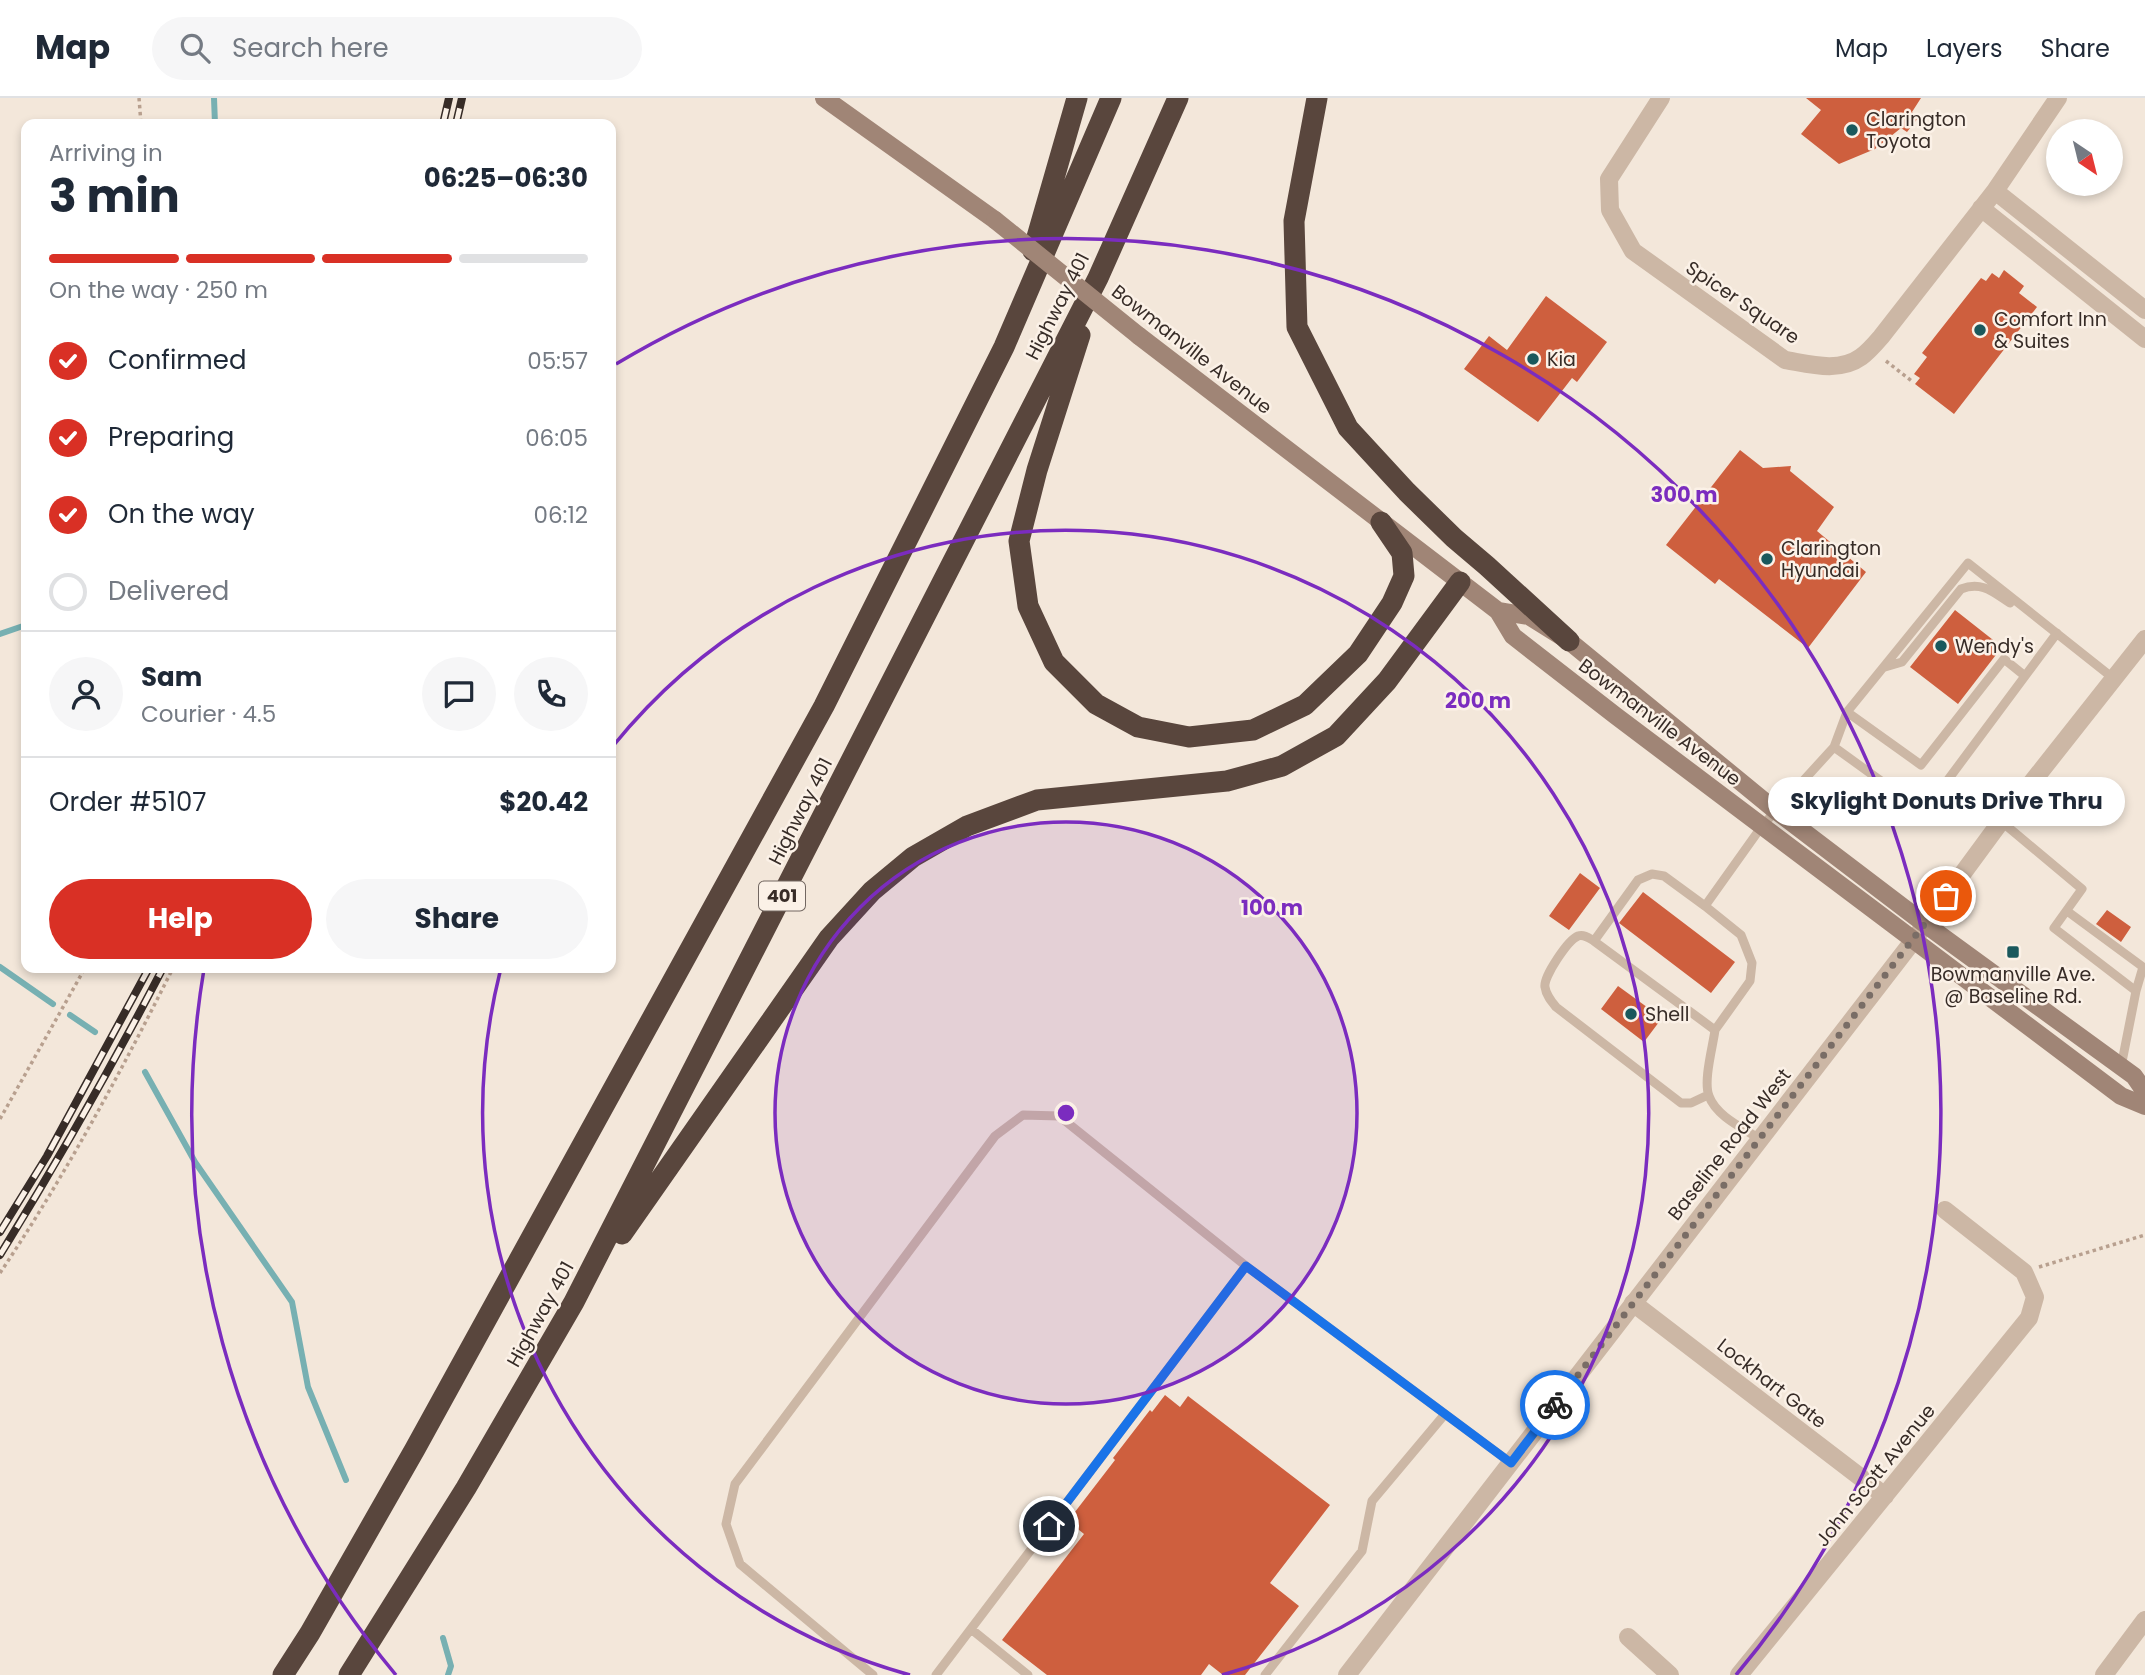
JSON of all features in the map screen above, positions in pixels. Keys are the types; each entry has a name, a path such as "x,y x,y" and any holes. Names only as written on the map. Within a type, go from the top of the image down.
{"highway":[{"path":"1004,347 1077,98"},
{"name":"Highway 401","path":"283,1675 310,1633 415,1449 824,706 1004,347 1111,98"},
{"name":"Highway 401","path":"349,1675 466,1488 574,1302 1098,278 1178,98"},
{"path":"1317,98 1294,221 1297,327 1348,428 1454,538 1569,641"},
{"path":"1098,278 1037,470 1019,541 1028,606 1054,662 1096,704 1138,727 1189,737 1253,730 1305,705 1358,654 1392,603 1404,576 1402,553 1381,522"},
{"path":"574,1302 829,938 872,891 913,857 967,826 1037,800 1227,781 1282,766 1336,736 1387,681 1460,582"}],"main road":[{"name":"Bowmanville Avenue","path":"824,98 995,220 1139,336 1498,611 1513,636 2121,1096 2145,1106"},
{"name":"Bowmanville Avenue","path":"1498,611 1529,616 1569,641 1775,810 1925,924 2134,1076 2145,1092"}],"street":[{"name":"Spicer Square","path":"1661,98 1609,179 1610,210 1633,251 1785,360 1843,366 1860,357 1881,337 1995,191 2058,98"},
{"path":"1995,191 2145,310"},
{"path":"1981,208 2145,339"},
{"name":"Baseline Road West","path":"1347,1675 1913,941 2001,822 2145,639"},
{"path":"1945,1210 2024,1272"},
{"name":"John Scott Avenue","path":"1739,1675 2029,1318 2035,1297 2024,1272"},
{"name":"Lockhart Gate","path":"1633,1303 1885,1496"},
{"path":"2104,1675 2145,1620"},
{"path":"1628,1637 1670,1675"}],"lane":[{"path":"1706,906 1762,826 1834,747 1847,712 1968,563 2113,678"},
{"path":"1885,667 1902,662 1961,589 1971,585 1982,585 2033,615"},
{"path":"1834,747 1924,812 2057,633"},
{"path":"1847,712 1921,765 2004,659 2025,676"},
{"path":"2001,822 2082,890 2054,929 2136,991"},
{"path":"1594,941 1638,880 1651,873 1664,877 1706,906 1741,935 1752,963 1750,981 1715,1030 1709,1095 1719,1110 1760,1139"},
{"path":"2067,911 2143,967 2121,1067"},
{"path":"1709,1095 1690,1103 1681,1102 1556,1006 1547,995 1544,984 1547,975 1572,940 1586,936 1715,1030"},
{"path":"873,1675 740,1564 726,1524 735,1484 995,1136 1023,1115 1059,1115 1246,1266 1511,1463"},
{"path":"936,1675 1246,1266"},
{"path":"1265,1675 1362,1551 1372,1502 1445,1414"},
{"path":"971,1629 1028,1675"}],"path":[{"path":"139,98 141,119"},
{"path":"1886,361 1913,382"},
{"path":"0,1119 82,973"},
{"path":"0,1273 102,1103 170,973"},
{"path":"2024,1272 2145,1235"}],"building":[{"name":"Clarington Toyota","path":"1806,98 1921,98 1912,112 1919,117 1907,132 1901,128 1875,149 1839,164 1801,134 1821,110"},
{"name":"Comfort Inn & Suites","path":"2004,270 2024,286 2019,293 2037,307 1954,414 1915,384 1920,378 1914,374 1927,357 1922,353 1981,278 1986,281 1992,273 1999,278"},
{"name":"Kia","path":"1546,296 1607,342 1577,382 1572,378 1538,422 1464,369 1489,336 1507,350"},
{"name":"Clarington Hyundai","path":"1740,450 1763,468 1791,466 1790,471 1834,507 1817,531 1866,572 1808,648 1719,579 1715,584 1666,545"},
{"path":"1955,610 2002,647 1958,704 1910,667"},
{"path":"1580,873 1600,888 1569,930 1549,916"},
{"path":"1643,892 1735,962 1711,993 1619,923"},
{"path":"2107,910 2131,927 2121,942 2096,924"},
{"name":"Shell","path":"1618,986 1662,1018 1644,1042 1601,1009"},
{"path":"1165,1395 1180,1407 1188,1396 1330,1505 1270,1583 1299,1606 1245,1675 1223,1675 1209,1664 1201,1675 1047,1675 1002,1640 1084,1534 1068,1521 1115,1460 1113,1458"}],"waterway":[{"path":"214,98 215,119"},
{"path":"0,634 21,627"},
{"path":"0,967 53,1004"},
{"path":"70,1015 95,1032"},
{"path":"145,1072 195,1162 292,1302 308,1387 346,1480"},
{"path":"443,1638 451,1666 448,1675"}],"railway":[{"path":"444,119 449,98"},
{"path":"457,119 462,98"},
{"path":"0,1232 47,1156 146,973"},
{"path":"0,1255 84,1113 160,973"}],"way so far":[{"path":"1555,1405 1946,896"}],"place":[{"name":"Clarington Toyota","path":"1852,130"},
{"name":"Comfort Inn & Suites","path":"1980,330"},
{"name":"Kia","path":"1533,359"},
{"name":"Clarington Hyundai","path":"1767,559"},
{"name":"Wendy's","path":"1941,646"},
{"name":"Skylight Donuts Drive Thru","path":"1946,896"},
{"name":"Bowmanville Ave. @ Baseline Rd.","path":"2013,952"},
{"name":"Shell","path":"1631,1014"}],"route":[{"path":"1049,1526 1246,1266 1511,1463 1555,1405"}]}
